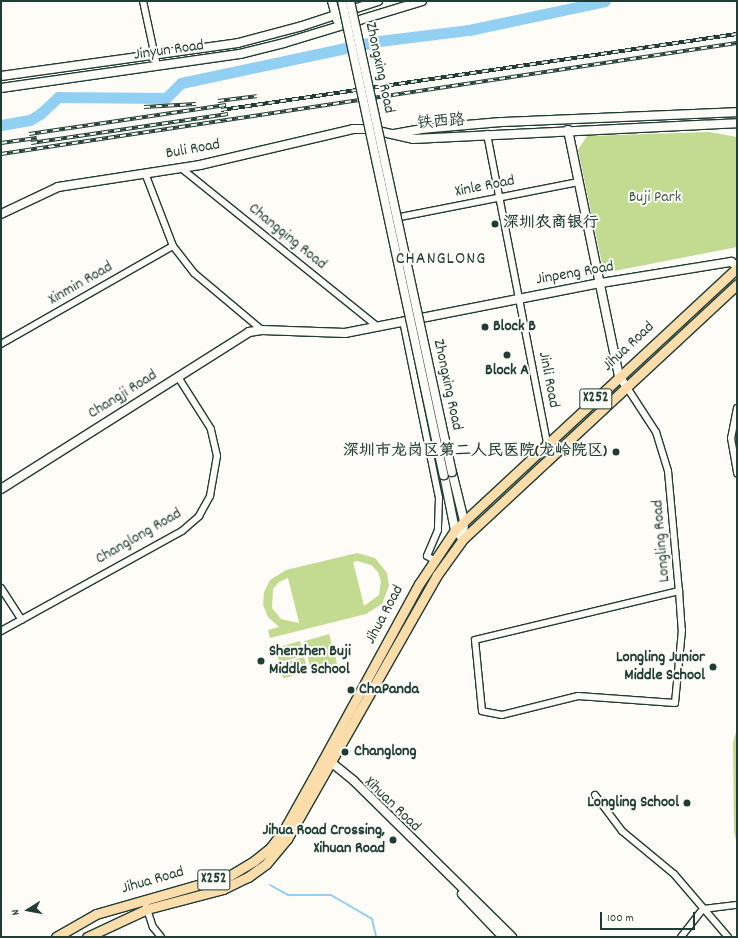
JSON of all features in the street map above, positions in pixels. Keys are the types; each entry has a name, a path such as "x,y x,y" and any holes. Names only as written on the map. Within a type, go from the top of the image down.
{"main road":[{"path":"332,1 338,26"},
{"name":"Zhongxing Road","path":"342,1 448,474 464,521 463,539"},
{"name":"Zhongxing Road","path":"350,1 448,474 455,530"},
{"name":"Jinyun Road","path":"1,76 245,41 335,15 364,3 378,1"},
{"name":"Jinyun Road","path":"1,88 247,52 422,1"},
{"path":"364,3 368,16"},
{"name":"铁西路","path":"394,134 421,129 501,122 737,112"},
{"path":"501,122 502,133"},
{"name":"铁西路","path":"394,134 408,139 502,133 737,123"},
{"name":"Buli Road","path":"1,214 58,187 145,172 181,168 346,130 374,130 394,134"},
{"path":"568,130 601,283 619,376 626,386"},
{"name":"Jinpeng Road","path":"377,326 601,283 731,262 737,267"},
{"name":"Jihua Road","path":"87,937 147,909 223,889 248,877 266,864 287,839 328,764 434,560 455,530 737,267"},
{"name":"Jihua Road","path":"56,937 96,914 144,899 229,876 254,861 271,847 328,764 437,575 463,539 737,284"},
{"name":"Changji Road","path":"1,490 249,332 262,330 345,333 377,326"},
{"path":"455,530 463,539"},
{"name":"Xihuan Road","path":"328,764 444,876 503,937"},
{"name":"Xihuan Road","path":"328,764 359,786 512,937"}],"street":[{"path":"143,1 157,66"},
{"path":"374,130 395,218 439,498 438,530 427,556 434,560"},
{"path":"374,130 410,320"},
{"name":"Jinli Road","path":"487,134 548,443"},
{"name":"Changqing Road","path":"181,168 377,326"},
{"path":"145,172 173,246 194,273 262,330"},
{"name":"Xinle Road","path":"395,218 579,182"},
{"name":"Xinmin Road","path":"1,344 173,246"},
{"name":"Changlong Road","path":"1,631 182,531 199,516 210,496 217,456 211,429 178,377"},
{"name":"Longling Road","path":"626,386 656,432 668,471 679,591 682,630 675,704 578,696 502,715 482,711 475,640 679,591"},
{"path":"737,408 731,438 737,473"},
{"path":"1,588 22,620"},
{"path":"595,795 622,831 674,874 728,937"},
{"path":"144,899 154,927 161,937"},
{"path":"681,937 703,909 737,905"}],"green space":[{"name":"Buji Park","path":"709,132 737,137 737,247 604,273 578,150 587,136"},
{"path":"357,553 375,558 387,573 389,586 382,604 366,614 270,638 268,630 279,627 268,617 263,605 264,592 270,580 286,570","holes":["357,561 371,565 378,572 381,581 379,595 364,606 353,562","288,578 299,622 299,623 281,619 272,608 273,589 279,582"]},
{"path":"329,634 333,648 308,656 304,641"},
{"path":"300,641 304,655 279,663 275,648"},
{"path":"334,650 337,664 311,669 308,656"},
{"path":"304,657 308,671 283,679 279,664"},
{"path":"737,729 737,844 734,832 733,742"}],"waterway":[{"path":"1,125 30,120 40,114 58,97 166,98 181,83 379,41 469,30 605,1"},
{"path":"270,885 288,895 331,895 372,919 376,937"}],"railway":[{"path":"221,110 737,34"},
{"path":"1,154 737,43"},
{"path":"218,101 257,96"},
{"path":"144,107 196,104"},
{"path":"29,134 226,105"},
{"path":"31,143 228,114"},
{"path":"1,143 37,138"}],"place":[{"name":"深圳农商银行","path":"495,224"},
{"name":"Block B","path":"485,327"},
{"name":"Block A","path":"507,355"},
{"name":"深圳市龙岗区第二人民医院(龙岭院区)","path":"616,452"},
{"name":"Shenzhen Buji Middle School","path":"261,661"},
{"name":"Longling Junior Middle School","path":"713,667"},
{"name":"ChaPanda","path":"351,690"},
{"name":"Changlong","path":"345,752"},
{"name":"Longling School","path":"687,803"},
{"name":"Jihua Road Crossing, Xihuan Road","path":"393,840"}],"district":[{"name":"CHANGLONG","path":"441,260"}]}
